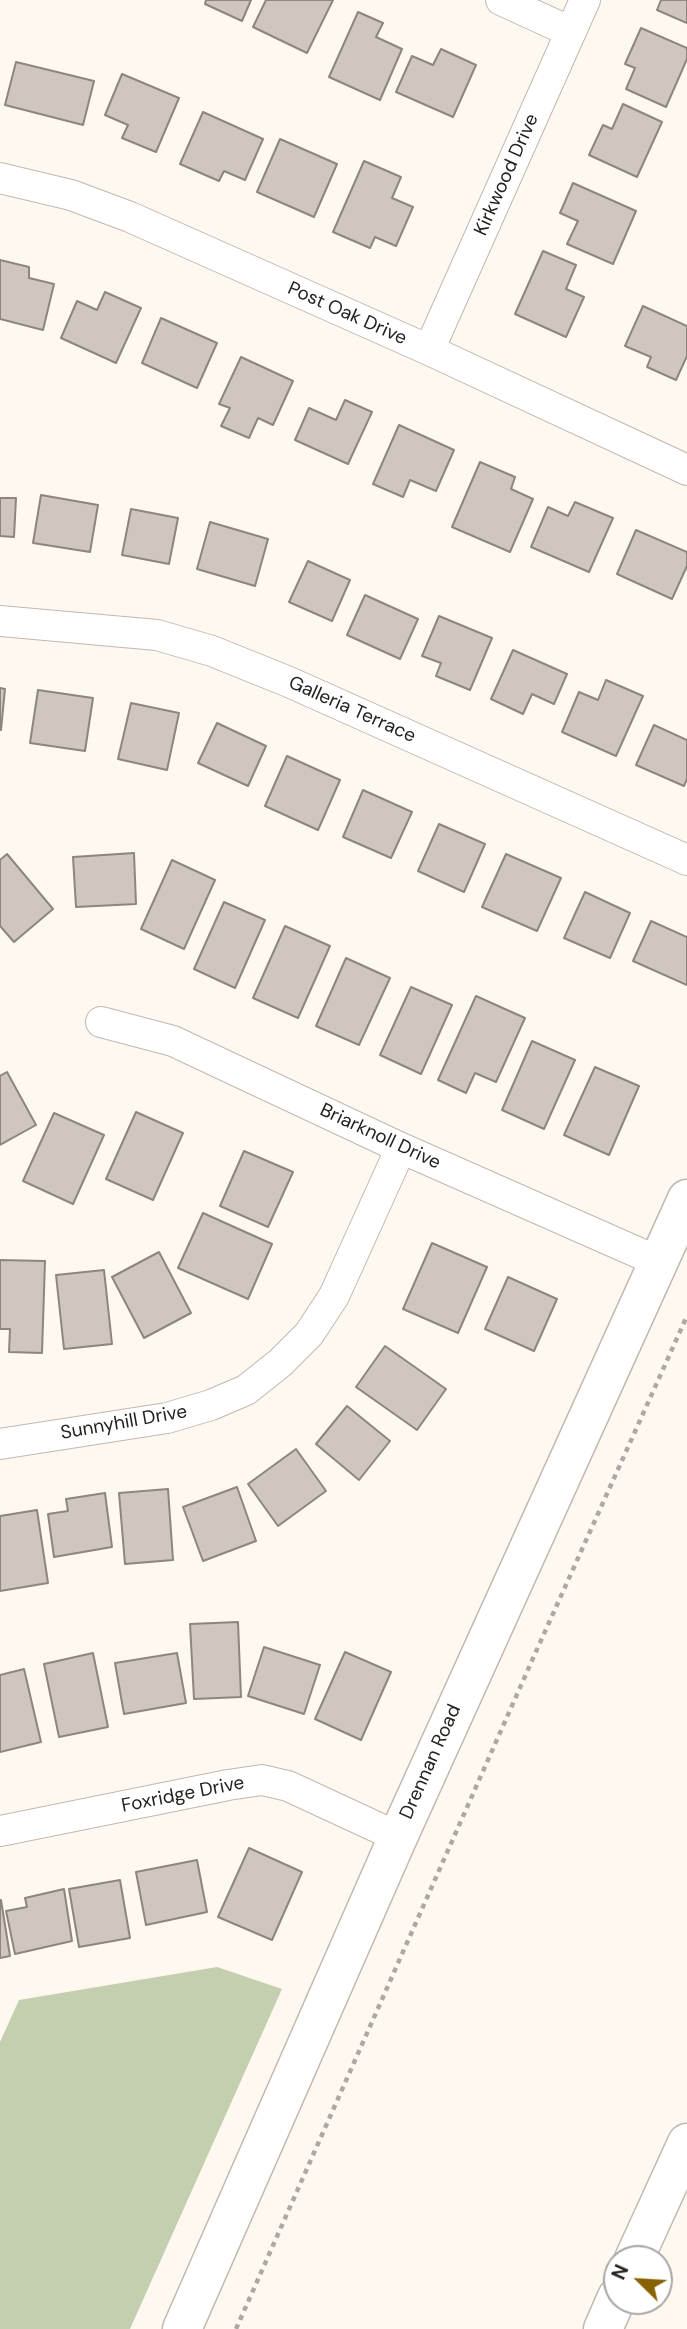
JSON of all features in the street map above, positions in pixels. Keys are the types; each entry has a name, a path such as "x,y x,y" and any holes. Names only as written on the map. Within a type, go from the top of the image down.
{"main road":[{"name":"Drennan Road","path":"183,2329 398,1837 687,1199"},
{"path":"640,2245 687,2143"}],"street":[{"path":"501,0 571,32"},
{"name":"Kirkwood Drive","path":"429,350 585,0"},
{"name":"Post Oak Drive","path":"0,178 71,195 130,217 429,350 687,470"},
{"name":"Galleria Terrace","path":"0,621 157,635 212,650 301,687 687,860"},
{"name":"Briarknoll Drive","path":"101,1022 173,1041 401,1148 657,1261"},
{"name":"Sunnyhill Drive","path":"0,1444 167,1418 211,1405 246,1390 280,1363 309,1334 334,1296 401,1148"},
{"name":"Foxridge Drive","path":"0,1831 261,1780 288,1786 398,1837"}],"path":[{"path":"236,2329 687,1316"}],"green space":[{"path":"217,1967 282,1989 130,2329 0,2329 0,2042 19,2000"}],"building":[{"path":"206,0 251,0 242,21 205,4"},
{"path":"266,0 333,0 307,53 253,27"},
{"path":"661,0 687,0 687,23 657,10"},
{"path":"358,12 383,23 376,37 402,49 380,100 329,77"},
{"path":"641,28 687,48 687,59 666,107 626,89 635,68 625,64"},
{"path":"441,49 476,65 453,117 396,92 412,56 433,65"},
{"path":"16,62 94,81 83,125 5,105"},
{"path":"122,74 179,98 156,152 122,138 128,125 105,115"},
{"path":"623,104 662,122 637,177 589,155 603,125 612,129"},
{"path":"203,112 263,139 245,180 224,171 219,181 180,164"},
{"path":"280,139 337,164 314,217 257,192"},
{"path":"364,161 401,177 392,198 413,207 396,246 375,237 370,248 333,232"},
{"path":"573,183 636,211 613,264 567,244 578,221 560,213"},
{"path":"543,251 576,265 566,289 584,297 566,337 515,314"},
{"path":"0,260 29,267 29,278 54,284 43,330 0,319"},
{"path":"105,292 141,308 116,363 61,338 77,301 97,310"},
{"path":"643,306 687,326 687,356 676,380 647,367 651,357 625,346"},
{"path":"161,318 217,343 197,388 142,363"},
{"path":"241,357 293,381 273,425 258,418 249,438 221,426 230,408 219,404"},
{"path":"345,400 372,412 348,464 295,440 309,408 336,420"},
{"path":"399,425 454,450 436,491 410,480 403,497 373,484"},
{"path":"480,462 515,477 511,489 533,499 510,552 452,527"},
{"path":"41,495 98,505 90,552 33,543"},
{"path":"0,498 16,498 14,537 0,536"},
{"path":"575,502 613,518 589,572 531,547 548,507 568,516"},
{"path":"131,509 178,518 169,564 122,555"},
{"path":"210,522 268,539 255,586 197,569"},
{"path":"636,530 687,552 687,566 672,599 617,574"},
{"path":"308,561 350,580 332,621 289,602"},
{"path":"365,595 418,619 400,659 347,635"},
{"path":"439,616 492,638 470,690 436,676 441,663 422,656"},
{"path":"513,650 567,674 554,704 532,694 523,714 491,699"},
{"path":"606,680 643,696 616,756 562,732 579,692 598,700"},
{"path":"0,688 5,689 1,730 0,730"},
{"path":"38,690 93,698 85,751 30,743"},
{"path":"131,703 179,713 167,770 118,759"},
{"path":"217,723 266,746 248,786 198,763"},
{"path":"654,725 687,740 687,779 684,786 636,765"},
{"path":"287,756 340,780 318,830 265,806"},
{"path":"363,790 412,812 391,858 343,837"},
{"path":"439,824 485,844 464,892 418,871"},
{"path":"134,853 136,904 76,907 73,857"},
{"path":"7,854 53,909 14,942 0,926 0,860"},
{"path":"506,854 561,878 537,931 482,907"},
{"path":"172,860 215,880 184,949 141,929"},
{"path":"585,892 630,913 610,958 564,938"},
{"path":"224,902 265,920 235,988 194,969"},
{"path":"651,921 687,937 687,985 633,961"},
{"path":"285,926 330,946 298,1018 253,998"},
{"path":"346,958 390,978 359,1045 316,1026"},
{"path":"411,987 452,1005 421,1074 380,1055"},
{"path":"476,996 525,1018 496,1082 475,1073 466,1093 438,1080"},
{"path":"532,1041 575,1060 544,1129 502,1110"},
{"path":"595,1067 639,1086 609,1155 564,1135"},
{"path":"7,1072 36,1125 0,1145 0,1076"},
{"path":"136,1112 183,1133 153,1200 106,1179"},
{"path":"54,1113 104,1135 73,1204 23,1181"},
{"path":"244,1151 293,1172 268,1227 220,1206"},
{"path":"203,1213 272,1244 248,1299 178,1268"},
{"path":"432,1243 487,1267 458,1333 403,1309"},
{"path":"159,1252 191,1313 144,1338 112,1277"},
{"path":"0,1260 45,1261 42,1353 9,1352 10,1329 0,1329"},
{"path":"104,1270 112,1344 64,1349 56,1275"},
{"path":"508,1277 557,1299 534,1351 485,1329"},
{"path":"385,1346 446,1389 417,1430 356,1387"},
{"path":"347,1406 390,1441 359,1480 316,1444"},
{"path":"296,1449 326,1491 278,1526 248,1484"},
{"path":"237,1487 256,1541 203,1561 183,1507"},
{"path":"168,1489 173,1560 125,1564 119,1493"},
{"path":"105,1493 112,1547 54,1557 48,1514 68,1511 66,1499"},
{"path":"37,1510 48,1583 0,1591 0,1516"},
{"path":"238,1622 241,1697 194,1699 190,1624"},
{"path":"264,1647 320,1665 304,1714 248,1696"},
{"path":"345,1652 391,1672 361,1740 315,1719"},
{"path":"93,1653 108,1727 59,1737 44,1664"},
{"path":"177,1653 186,1703 124,1714 115,1663"},
{"path":"24,1669 41,1742 0,1752 0,1675"},
{"path":"249,1848 302,1872 272,1940 218,1917"},
{"path":"197,1860 207,1912 146,1925 136,1872"},
{"path":"120,1880 130,1938 79,1947 69,1889"},
{"path":"64,1889 72,1941 15,1954 6,1911 27,1907 25,1898"},
{"path":"0,1900 10,1956 0,1958"}]}
